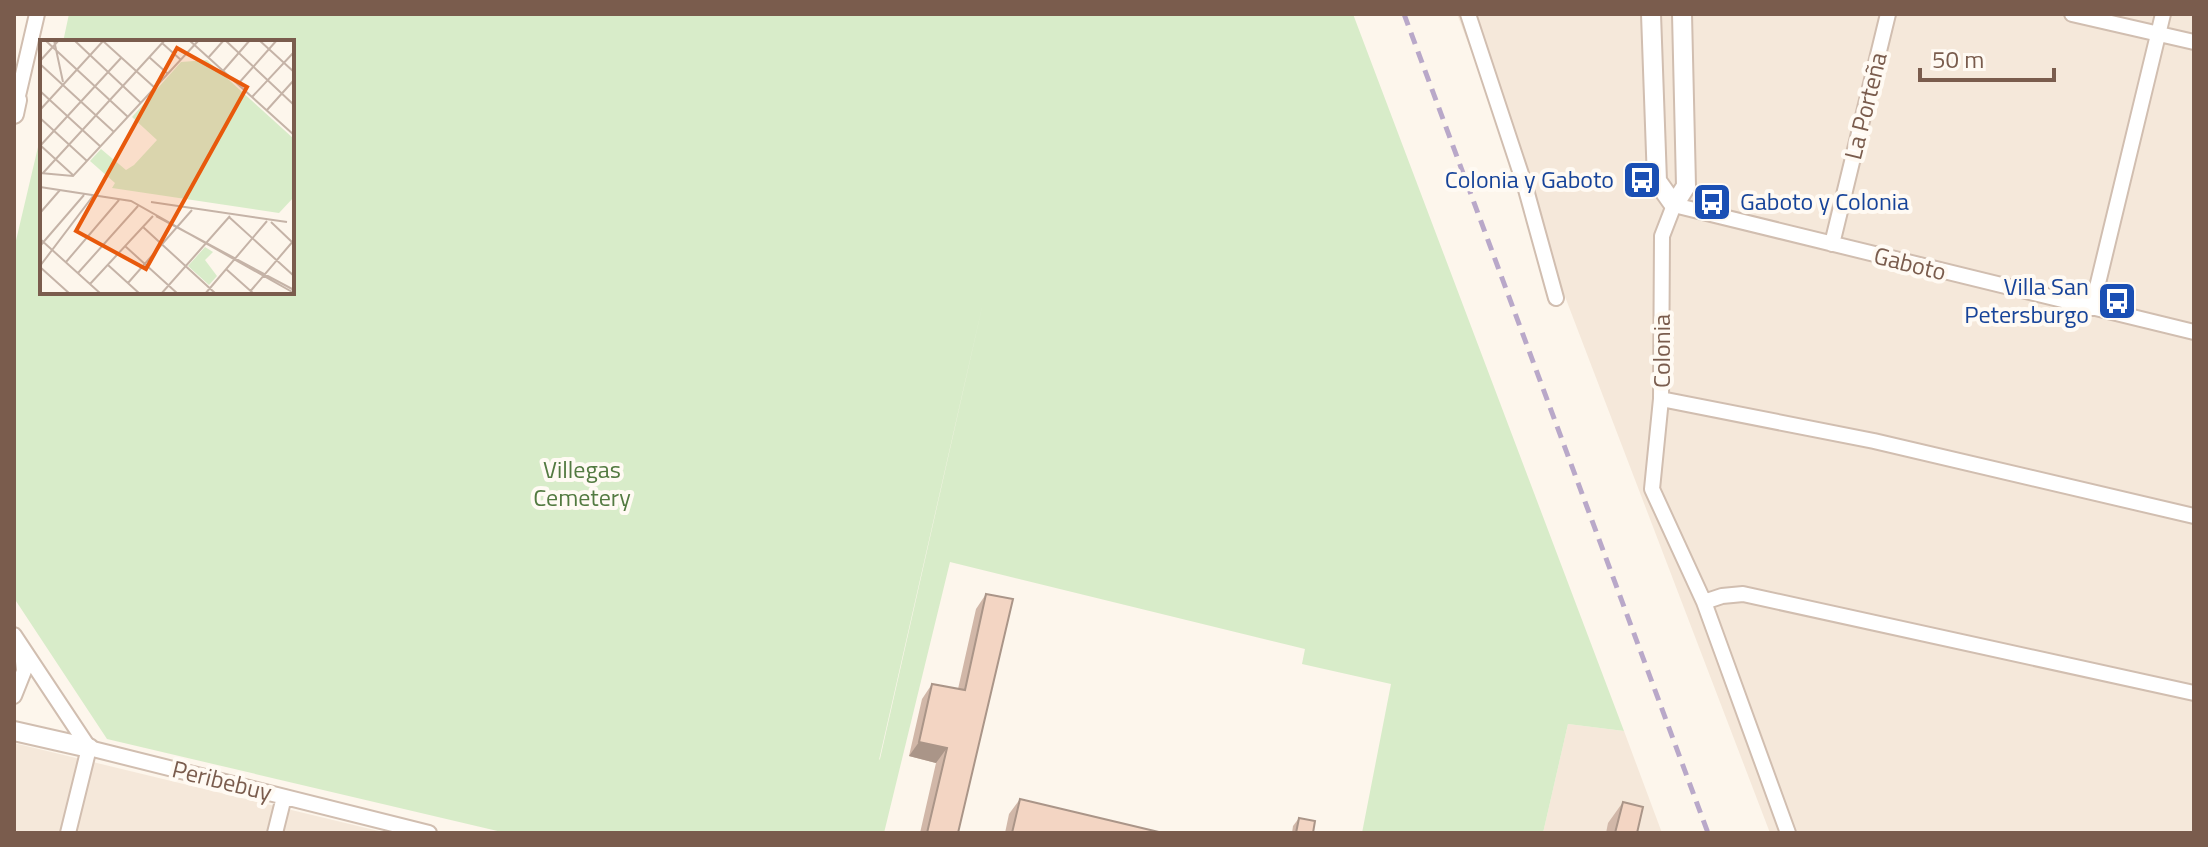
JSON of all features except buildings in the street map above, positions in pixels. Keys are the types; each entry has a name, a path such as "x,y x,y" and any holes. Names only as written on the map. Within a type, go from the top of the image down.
{"street":[{"path":"15,105 37,14"},
{"path":"1468,14 1525,186 1556,298"},
{"path":"1651,14 1657,181 1674,205"},
{"name":"Colonia","path":"1682,14 1686,186 1674,205 1662,236 1661,399 1652,481 1655,499 1704,602"},
{"name":"La Porteña","path":"1832,244 1888,14"},
{"path":"2072,14 2194,42"},
{"path":"2092,308 2163,14"},
{"name":"Gaboto","path":"1674,205 2194,332"},
{"path":"1661,399 1874,441 2194,516"},
{"path":"1788,833 1704,602 1743,594 2194,693"},
{"path":"14,696 24,671 15,637"},
{"path":"15,637 89,748 68,833"},
{"name":"Peribebuy","path":"14,731 429,833"},
{"path":"275,833 284,797"}],"shaded area":[{"path":"1457,14 2194,14 2194,833 1770,833"},
{"path":"1568,724 1624,731 1662,833 1543,833"},
{"path":"14,743 387,833 14,833"}],"green space":[{"name":"Villegas Cemetery","path":"69,14 1353,14 1624,731 1568,724 1543,833 1362,833 1391,684 1302,664 1305,649 950,562 884,833 506,833 107,739 14,598 14,249 40,138 40,294 294,294 294,40 63,40","holes":["985,294 880,759 879,760"]}],"railway":[{"path":"1404,14 1708,833"}],"place":[{"name":"Colonia y Gaboto","path":"1642,180"},
{"name":"Gaboto y Colonia","path":"1712,202"},
{"name":"Villa San Petersburgo","path":"2117,301"}]}
